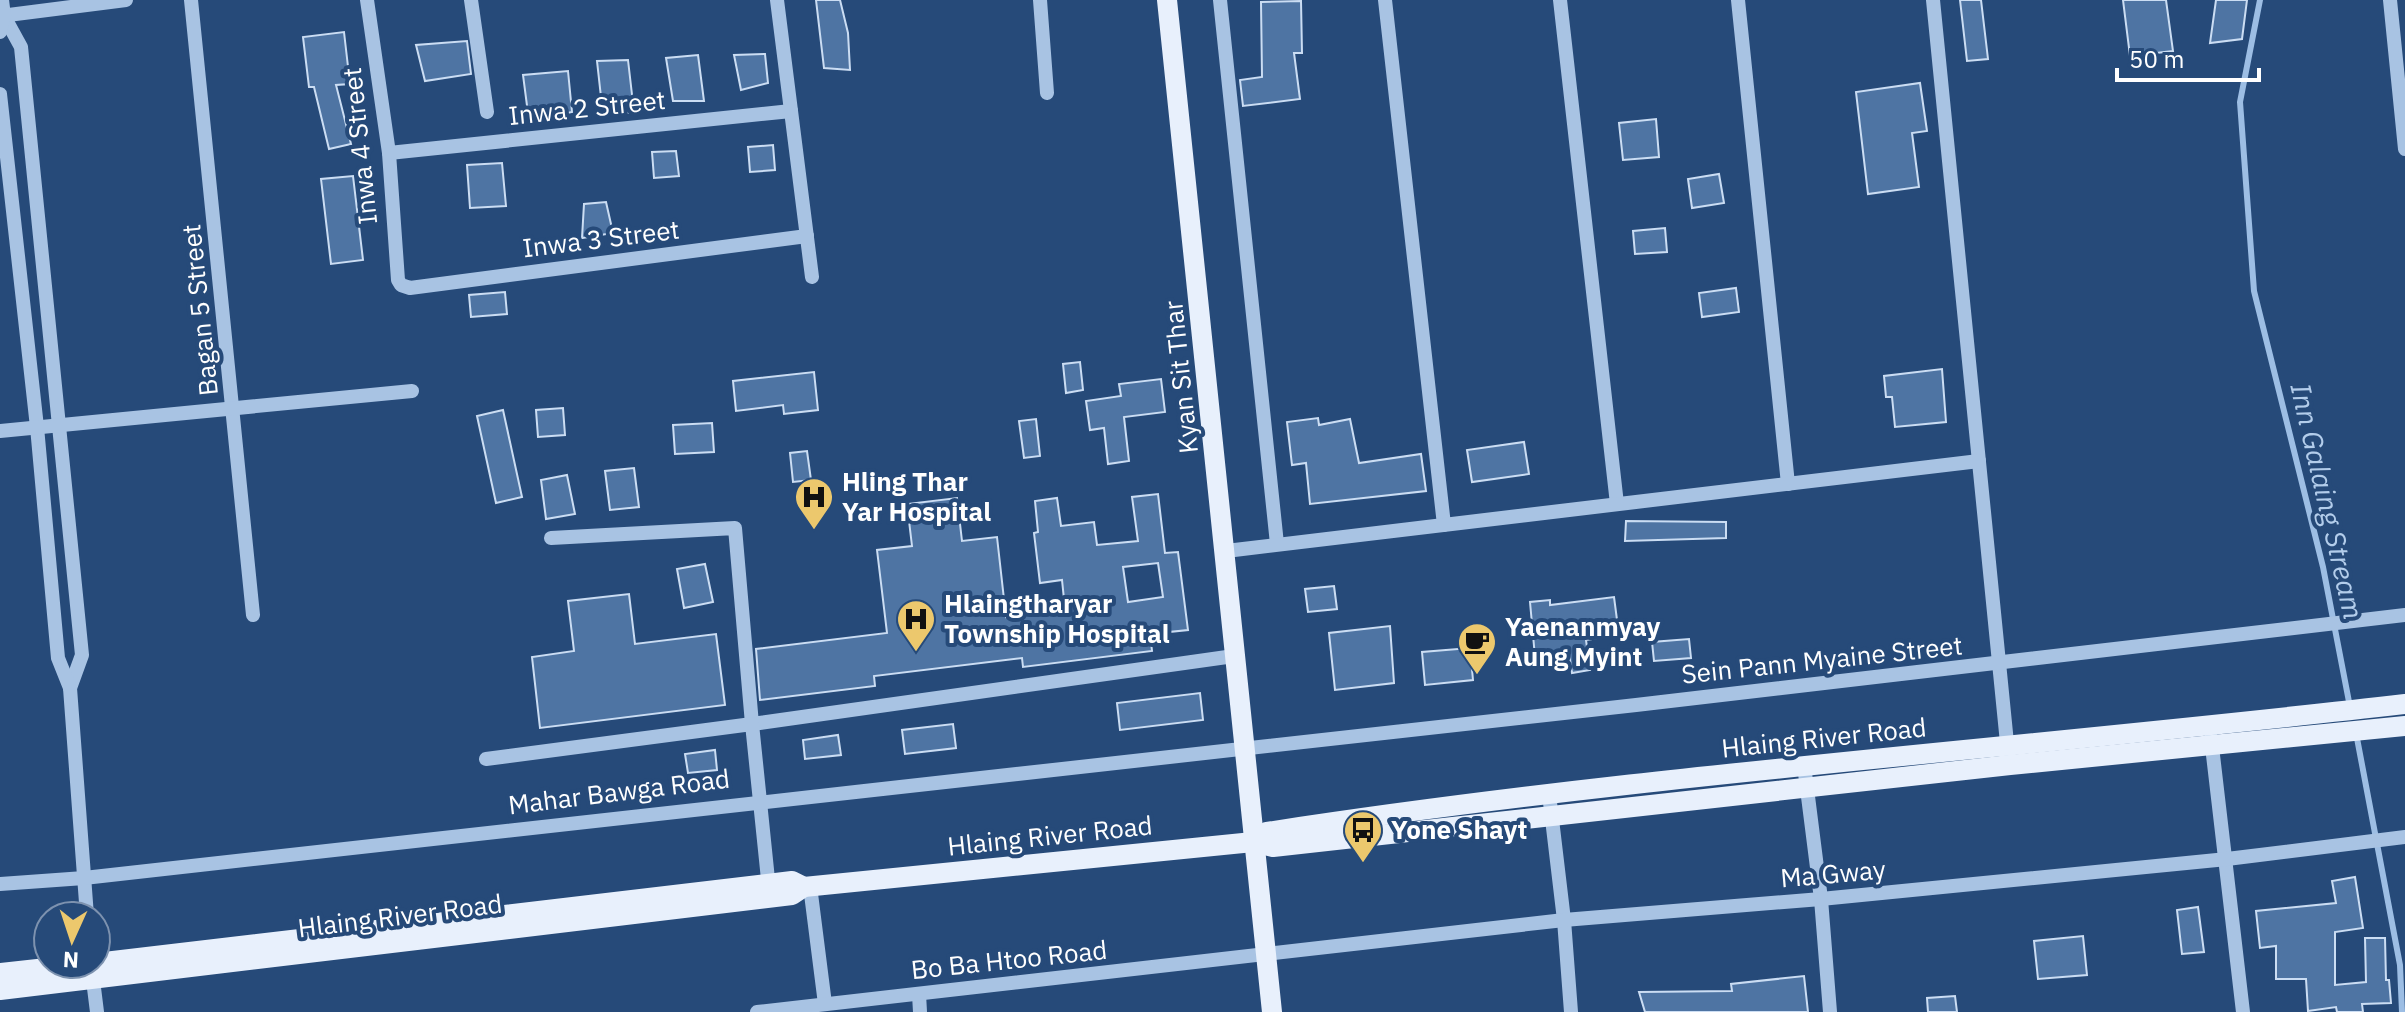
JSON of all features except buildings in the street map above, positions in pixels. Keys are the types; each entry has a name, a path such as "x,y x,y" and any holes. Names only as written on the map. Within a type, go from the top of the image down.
{"main road":[{"name":"Kyan Sit Thar","path":"1167,0 1272,1012"},
{"name":"Hlaing River Road","path":"1253,842 1267,832 1425,808 1804,765 2009,756 2210,737 2340,722 2364,709 2405,704"},
{"name":"Hlaing River Road","path":"2340,722 2368,730 2405,726"},
{"name":"Hlaing River Road","path":"112,965 769,891 792,881 807,887 1253,842 1273,847 1552,818 1808,787 2009,756"},
{"name":"Hlaing River Road","path":"0,973 32,971"},
{"name":"Hlaing River Road","path":"0,990 40,980"}],"street":[{"path":"0,32 2,0"},
{"path":"2,16 126,0"},
{"name":"Bagan 5 Street","path":"191,0 253,615"},
{"name":"Inwa 4 Street","path":"367,0 389,153 398,280 401,285"},
{"path":"471,0 487,112"},
{"path":"777,0 812,277"},
{"path":"1040,0 1047,93"},
{"path":"1220,0 1277,544"},
{"path":"1385,0 1444,525"},
{"path":"1560,0 1617,504"},
{"path":"1738,0 1788,484"},
{"path":"1933,0 2009,756"},
{"path":"2390,0 2405,149"},
{"path":"2,16 21,47 82,655 70,688"},
{"path":"0,94 37,427 58,658 70,688 86,900"},
{"name":"Inwa 2 Street","path":"389,153 791,111"},
{"name":"Inwa 3 Street","path":"401,285 410,288 807,236"},
{"path":"0,431 412,391"},
{"path":"1226,551 1979,461"},
{"path":"551,538 735,528 769,891"},
{"name":"Sein Pann Myaine Street","path":"1244,750 2405,615"},
{"path":"486,759 1234,656"},
{"path":"2210,737 2243,1012"},
{"name":"Mahar Bawga Road","path":"0,884 84,878 759,800 1244,750"},
{"path":"1804,765 1821,899 1830,1012"},
{"path":"1549,794 1571,1012"},
{"name":"Ma Gway","path":"1266,955 1564,920 1821,899 2227,859 2405,837"},
{"path":"807,887 825,1004"},
{"name":"Bo Ba Htoo Road","path":"757,1012 1266,955"},
{"path":"93,980 97,1012"},
{"path":"919,994 920,1012"}],"waterway":[{"name":"Inn Galaing Stream","path":"2260,0 2240,102 2254,291 2323,567 2350,707"},
{"name":"Inn Galaing Stream","path":"2356,733 2400,965 2402,1012"}],"place":[{"name":"Hling Thar Yar Hospital","path":"814,531"},
{"name":"Hlaingtharyar Township Hospital","path":"916,653"},
{"name":"Yaenanmyay Aung Myint","path":"1477,676"},
{"name":"Yone Shayt","path":"1363,864"}]}
